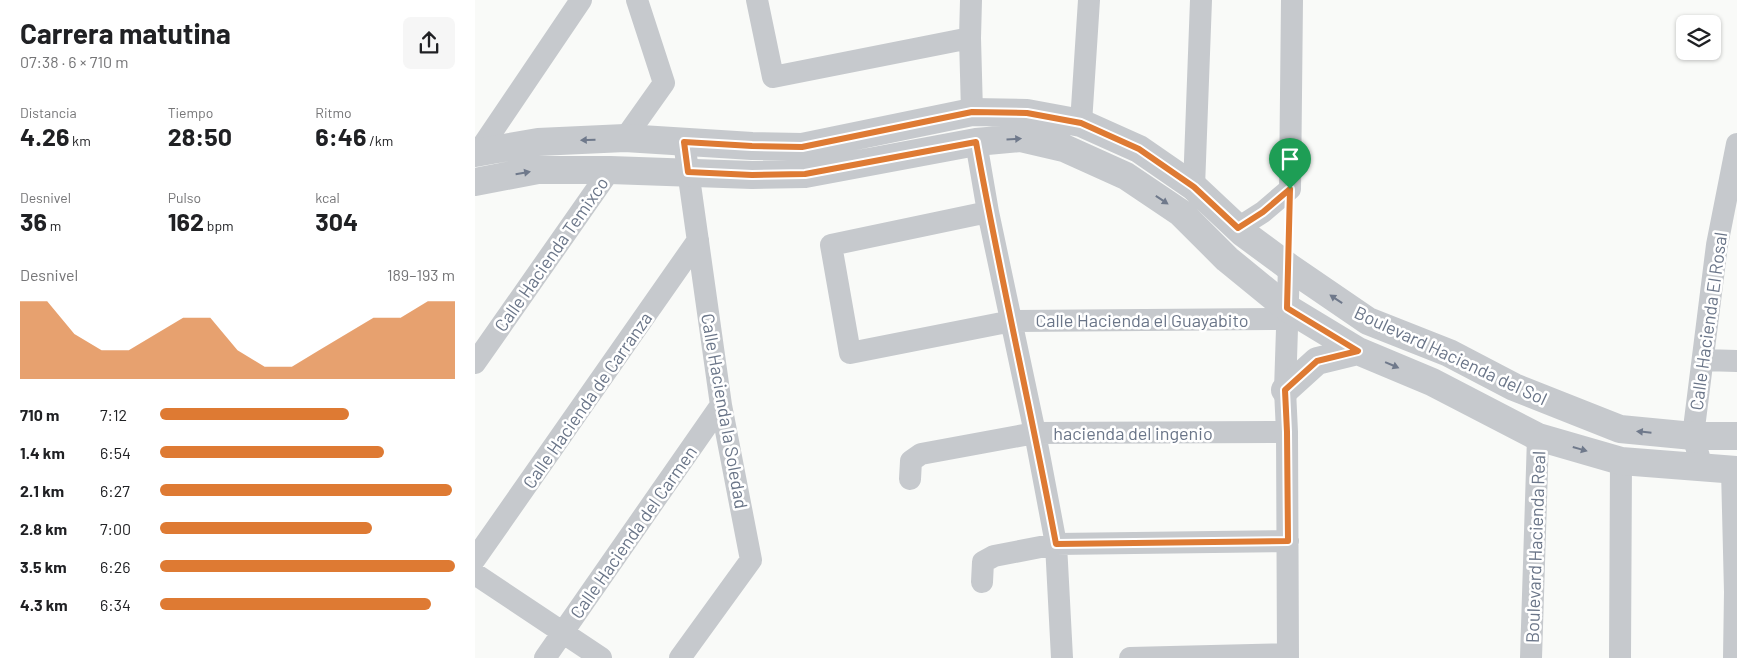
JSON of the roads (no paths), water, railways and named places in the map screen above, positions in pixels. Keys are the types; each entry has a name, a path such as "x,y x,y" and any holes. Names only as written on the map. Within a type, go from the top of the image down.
{"street":[{"path":"477,152 581,0"},
{"path":"625,138 664,83 637,0"},
{"path":"757,0 773,77 970,38"},
{"path":"971,0 972,112"},
{"path":"1081,123 1089,0"},
{"path":"1194,187 1201,0"},
{"path":"1238,228 1263,212 1290,189 1292,0"},
{"name":"Boulevard Hacienda del Sol","path":"477,152 538,142 625,138 752,146 802,147 972,112 1027,113 1081,123 1139,149 1194,187 1238,228 1289,267 1368,321 1449,353 1514,387 1620,429 1693,436 1737,436"},
{"name":"Boulevard Hacienda del Sol","path":"475,182 538,170 610,170 752,175 805,174 976,142 1021,138 1064,148 1126,176 1181,213 1227,259 1287,314 1358,351 1432,382 1538,437 1621,461 1735,470"},
{"name":"Calle Hacienda la Soledad","path":"680,658 751,560 721,405 684,142"},
{"path":"976,142 988,212 1035,433 1056,544 1062,658"},
{"name":"Calle Hacienda El Rosal","path":"1702,468 1693,436 1703,360 1727,247 1737,144"},
{"name":"Calle Hacienda Temixco","path":"475,363 610,170"},
{"name":"Calle Hacienda el Guayabito","path":"988,212 831,245 850,353 1012,321 1287,314"},
{"name":"Calle Hacienda de Carranza","path":"475,559 698,240"},
{"path":"1131,658 1288,656 1287,432 1285,390 1289,267"},
{"path":"1285,390 1317,361 1358,351"},
{"path":"1703,360 1737,361"},
{"name":"Calle Hacienda del Carmen","path":"545,658 721,405"},
{"name":"hacienda del ingenio","path":"910,479 911,461 921,454 1035,433 1287,432"},
{"name":"Boulevard Hacienda Real","path":"1531,658 1538,437"},
{"path":"1620,658 1621,461"},
{"path":"1734,658 1736,593 1735,470"},
{"path":"982,582 983,562 994,556 1056,544 1288,541"},
{"path":"475,574 601,658"}]}
